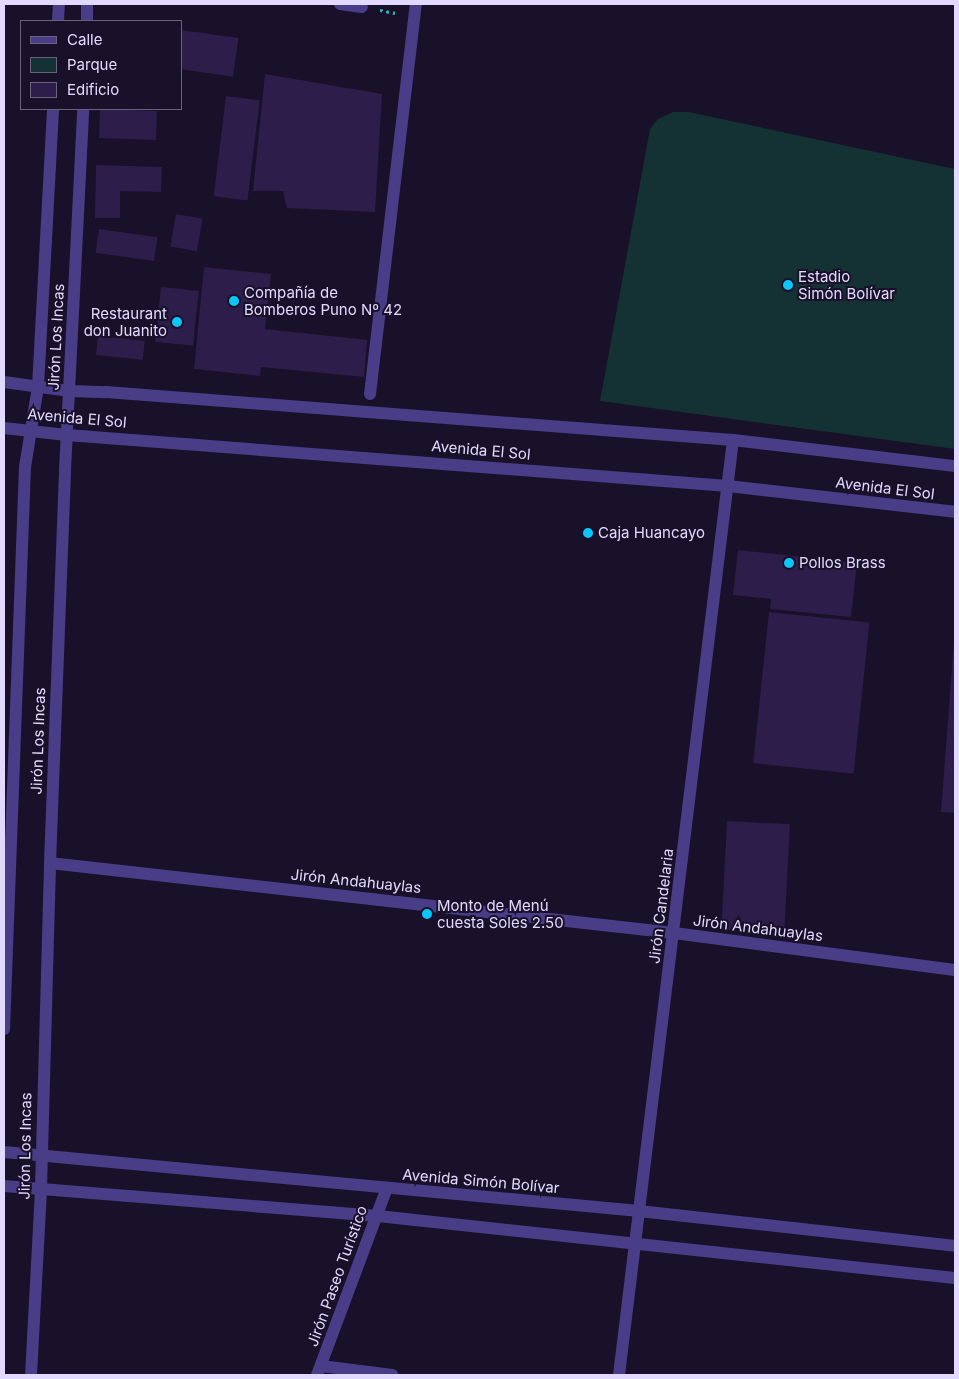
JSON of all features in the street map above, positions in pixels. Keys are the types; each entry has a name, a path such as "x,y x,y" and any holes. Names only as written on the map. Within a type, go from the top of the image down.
{"street":[{"path":"58,20 59,4"},
{"path":"87,20 88,4"},
{"path":"340,4 362,7"},
{"path":"370,394 416,10"},
{"name":"Jirón Los Incas","path":"4,1029 25,467 38,387 53,110"},
{"name":"Jirón Los Incas","path":"31,1375 41,1188 50,863 67,435 83,110"},
{"name":"Avenida El Sol","path":"4,382 70,391 106,392 732,440 955,466"},
{"name":"Avenida El Sol","path":"4,428 67,435 728,486 955,512"},
{"name":"Jirón Candelaria","path":"619,1375 674,933 732,440"},
{"name":"Jirón Andahuaylas","path":"50,863 674,933 955,970"},
{"name":"Avenida Simón Bolívar","path":"4,1152 639,1212 955,1246"},
{"path":"4,1186 378,1216 635,1242 955,1278"},
{"name":"Jirón Paseo Turístico","path":"319,1371 387,1188"},
{"path":"319,1371 392,1375"}],"path":[{"path":"362,7 416,10"}],"green space":[{"name":"Estadio Simón Bolívar","path":"673,112 689,112 955,169 955,449 600,401 650,129 658,119"}],"building":[{"path":"182,30 238,38 233,77 182,70"},
{"path":"265,74 382,94 375,212 287,208 283,191 253,191"},
{"path":"226,96 260,100 247,200 214,196"},
{"path":"100,110 157,111 156,140 99,138"},
{"path":"96,165 162,167 161,192 120,191 120,218 95,218"},
{"path":"176,214 203,219 197,251 170,246"},
{"path":"99,229 157,237 154,261 96,253"},
{"name":"Compañía de Bomberos Puno Nº 42","path":"204,267 271,274 265,329 367,340 364,377 261,367 260,376 194,369"},
{"path":"161,287 199,291 193,346 155,342"},
{"path":"98,336 145,341 143,360 96,355"},
{"path":"738,550 857,563 851,617 770,609 771,599 733,595"},
{"path":"769,612 869,623 854,774 753,763"},
{"path":"955,641 955,813 941,812"},
{"path":"727,821 790,824 784,932 721,929"}],"place":[{"name":"Estadio Simón Bolívar","path":"788,285"},
{"name":"Compañía de Bomberos Puno Nº 42","path":"234,301"},
{"name":"Restaurant don Juanito","path":"177,322"},
{"name":"Caja Huancayo","path":"588,533"},
{"name":"Pollos Brass","path":"789,563"},
{"name":"Monto de Menú cuesta Soles 2.50","path":"427,914"}]}
